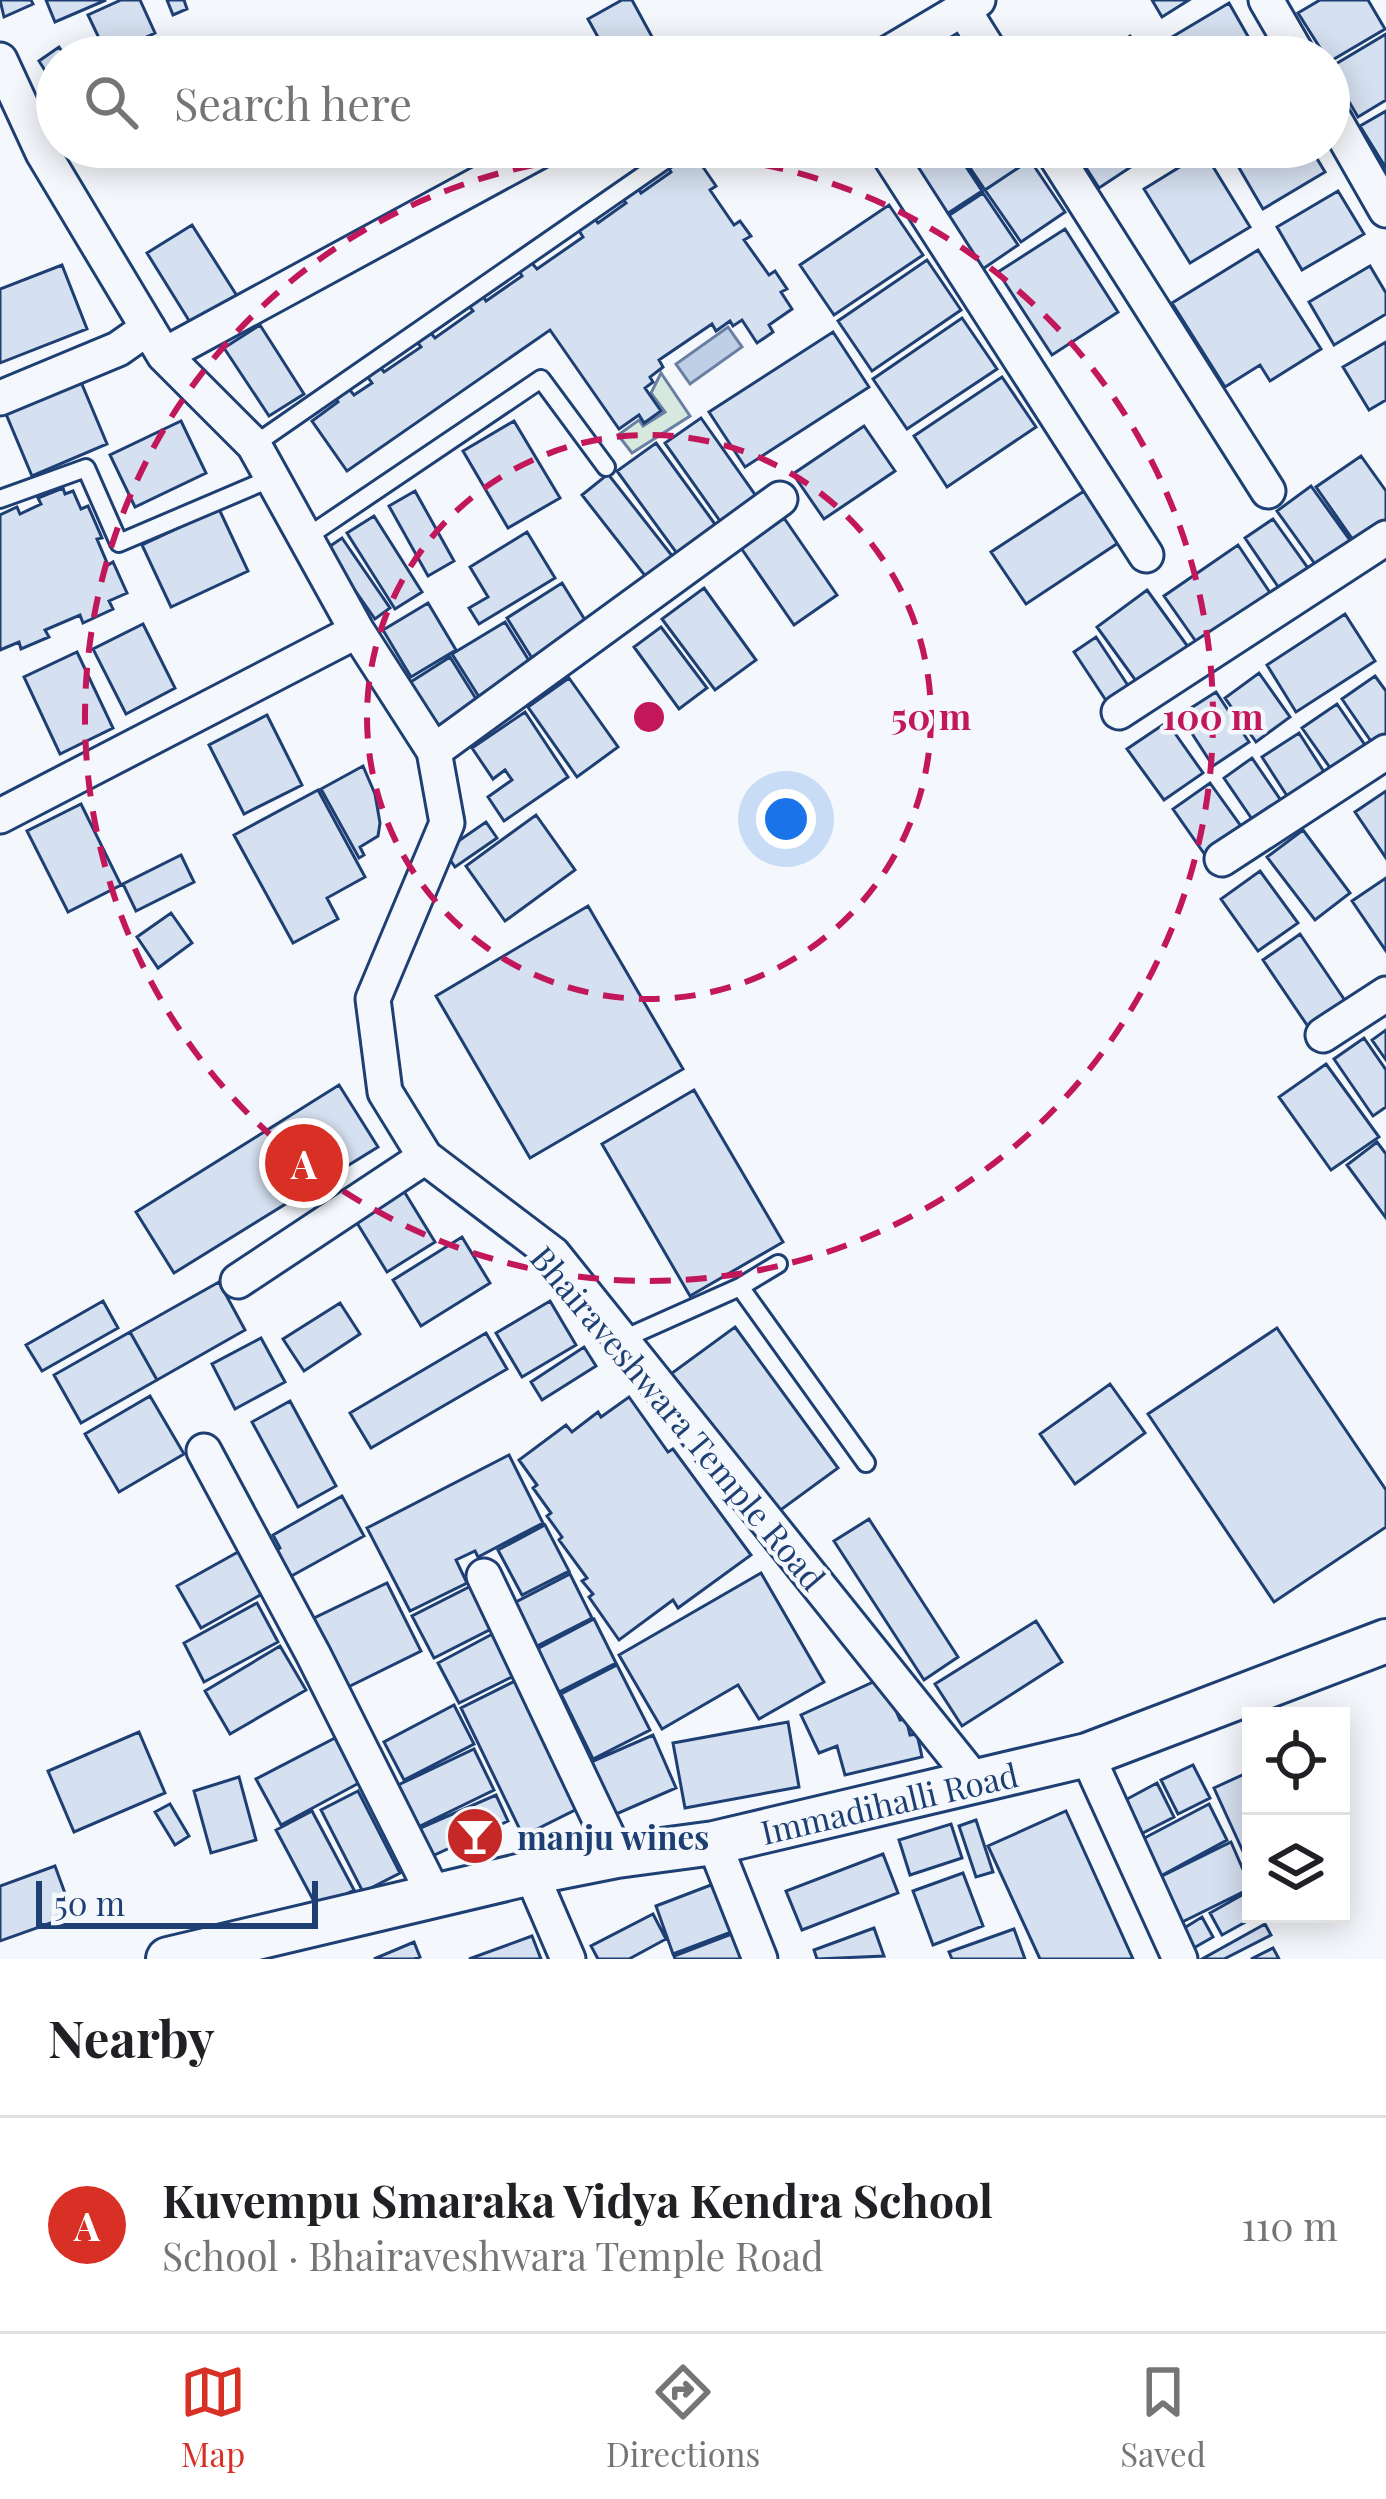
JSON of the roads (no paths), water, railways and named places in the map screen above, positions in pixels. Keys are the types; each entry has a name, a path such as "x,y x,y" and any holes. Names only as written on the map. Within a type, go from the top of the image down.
{"street":[{"path":"1266,0 1287,36"},
{"path":"918,36 971,5 984,36"},
{"name":"Bhairaveshwara Temple Road","path":"0,60 36,138"},
{"path":"1350,147 1386,210"},
{"name":"Bhairaveshwara Temple Road","path":"52,168 156,341 254,446 357,631 434,752 447,823 373,999 385,1093 425,1157 553,1254 975,1781"},
{"path":"0,398 118,349 156,341 505,168"},
{"path":"897,168 1146,555"},
{"path":"1063,168 1268,491"},
{"path":"434,752 780,500"},
{"path":"1119,712 1386,538"},
{"path":"0,816 357,631"},
{"path":"1222,860 1386,752"},
{"path":"1324,1035 1386,994"},
{"path":"238,1281 425,1157"},
{"path":"204,1451 436,1899"},
{"path":"484,1576 617,1856"},
{"name":"Immadihalli Road","path":"168,1959 531,1874 714,1843 1087,1756 1386,1641"},
{"path":"1087,1756 1180,1959"},
{"path":"714,1843 760,1959"},
{"path":"531,1874 568,1959"}],"lane":[{"path":"254,446 654,168"},
{"path":"307,537 541,379 606,467"},
{"path":"0,499 86,468 119,543 272,478"},
{"path":"621,1340 740,1287 778,1264"},
{"path":"740,1287 866,1462"}],"water":[{"path":"728,327 742,347 690,384 676,364"}],"place":[{"name":"Kuvempu Smaraka Vidya Kendra School","path":"304,1163"},
{"name":"manju wines","path":"475,1836"}]}
